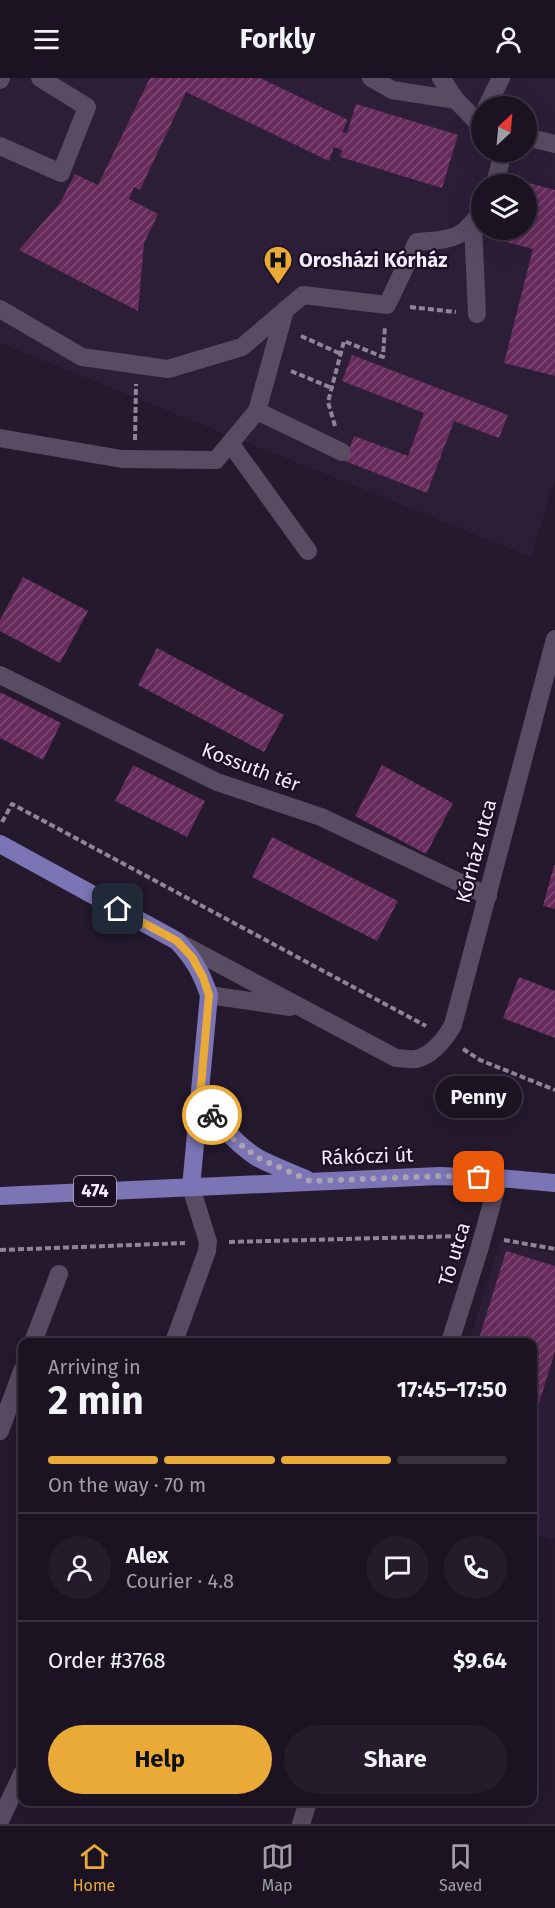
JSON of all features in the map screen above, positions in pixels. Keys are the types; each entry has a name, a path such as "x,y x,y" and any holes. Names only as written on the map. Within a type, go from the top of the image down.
{"main road":[{"path":"0,844 177,941 192,957 203,977 209,995 191,1186"},
{"path":"200,1097 232,1138 258,1158 310,1181"},
{"name":"Rákóczi út","path":"0,1196 440,1176 555,1183"}],"street":[{"path":"0,146 62,173 87,107 40,78"},
{"path":"371,78 392,90 456,100"},
{"path":"441,78 456,100 471,113"},
{"path":"492,96 501,78"},
{"path":"537,140 555,144"},
{"path":"0,309 82,357 168,369 242,347 282,319 303,295 387,305 417,242 454,239 471,223"},
{"path":"477,240 477,314"},
{"path":"0,438 122,459 216,460 257,411 282,319"},
{"path":"257,411 342,452"},
{"path":"230,443 308,551"},
{"name":"Kórház utca","path":"303,1009 396,1058 417,1059 432,1051 446,1037 453,1025 555,639"},
{"name":"Kossuth tér","path":"0,675 217,782 321,817 488,896"},
{"path":"177,941 303,1009"},
{"path":"209,995 303,1009"},
{"name":"Tó utca","path":"451,1338 499,1178"},
{"path":"175,1338 207,1251 208,1242 191,1186"},
{"path":"35,1338 59,1274"},
{"path":"0,1431 18,1382"},
{"path":"0,1821 18,1783"},
{"path":"301,1824 307,1806"}],"path":[{"path":"342,452 328,402 344,341 383,357 387,305 477,314"},
{"path":"282,319 341,354"},
{"path":"270,362 332,388"},
{"path":"134,459 137,364"},
{"path":"0,826 12,804 446,1037 480,1060 555,1090"},
{"path":"0,1250 208,1242 483,1236 555,1249"}],"shaded area":[{"name":"Orosházi Kórház","path":"0,78 555,78 555,480 531,557 0,343"},
{"path":"500,1241 555,1254 555,1539 537,1535 537,1338 470,1338"}],"building":[{"path":"150,78 260,78 348,120 342,132 347,133 356,104 458,135 442,188 340,157 342,150 334,147 329,161 186,92 140,190 134,187 129,199 158,214 144,243 138,311 19,250 60,203 75,174 98,185"},
{"path":"537,185 555,190 555,376 504,363 533,249 506,242 506,240 537,240"},
{"path":"352,355 508,415 499,438 454,421 427,493 345,461 354,436 408,456 424,413 342,381"},
{"path":"23,577 88,611 60,663 0,631 0,620"},
{"path":"157,648 284,715 264,752 138,685"},
{"path":"0,692 61,723 43,760 0,738"},
{"path":"133,765 205,801 187,837 115,801"},
{"path":"382,765 453,803 426,854 355,816"},
{"path":"272,837 398,901 377,941 252,877"},
{"path":"555,865 555,909 543,906"},
{"path":"519,977 555,991 555,1038 503,1018"},
{"path":"506,1251 555,1266 555,1351 537,1410 537,1338 479,1338"}],"way so far":[{"path":"212,1115 232,1138 258,1158 310,1181 440,1176 479,1177"}],"place":[{"name":"Orosházi Kórház","path":"278,286"},
{"name":"Penny","path":"479,1177"}],"route":[{"path":"118,909 177,941 192,957 203,977 209,995 200,1097 212,1115"}]}
